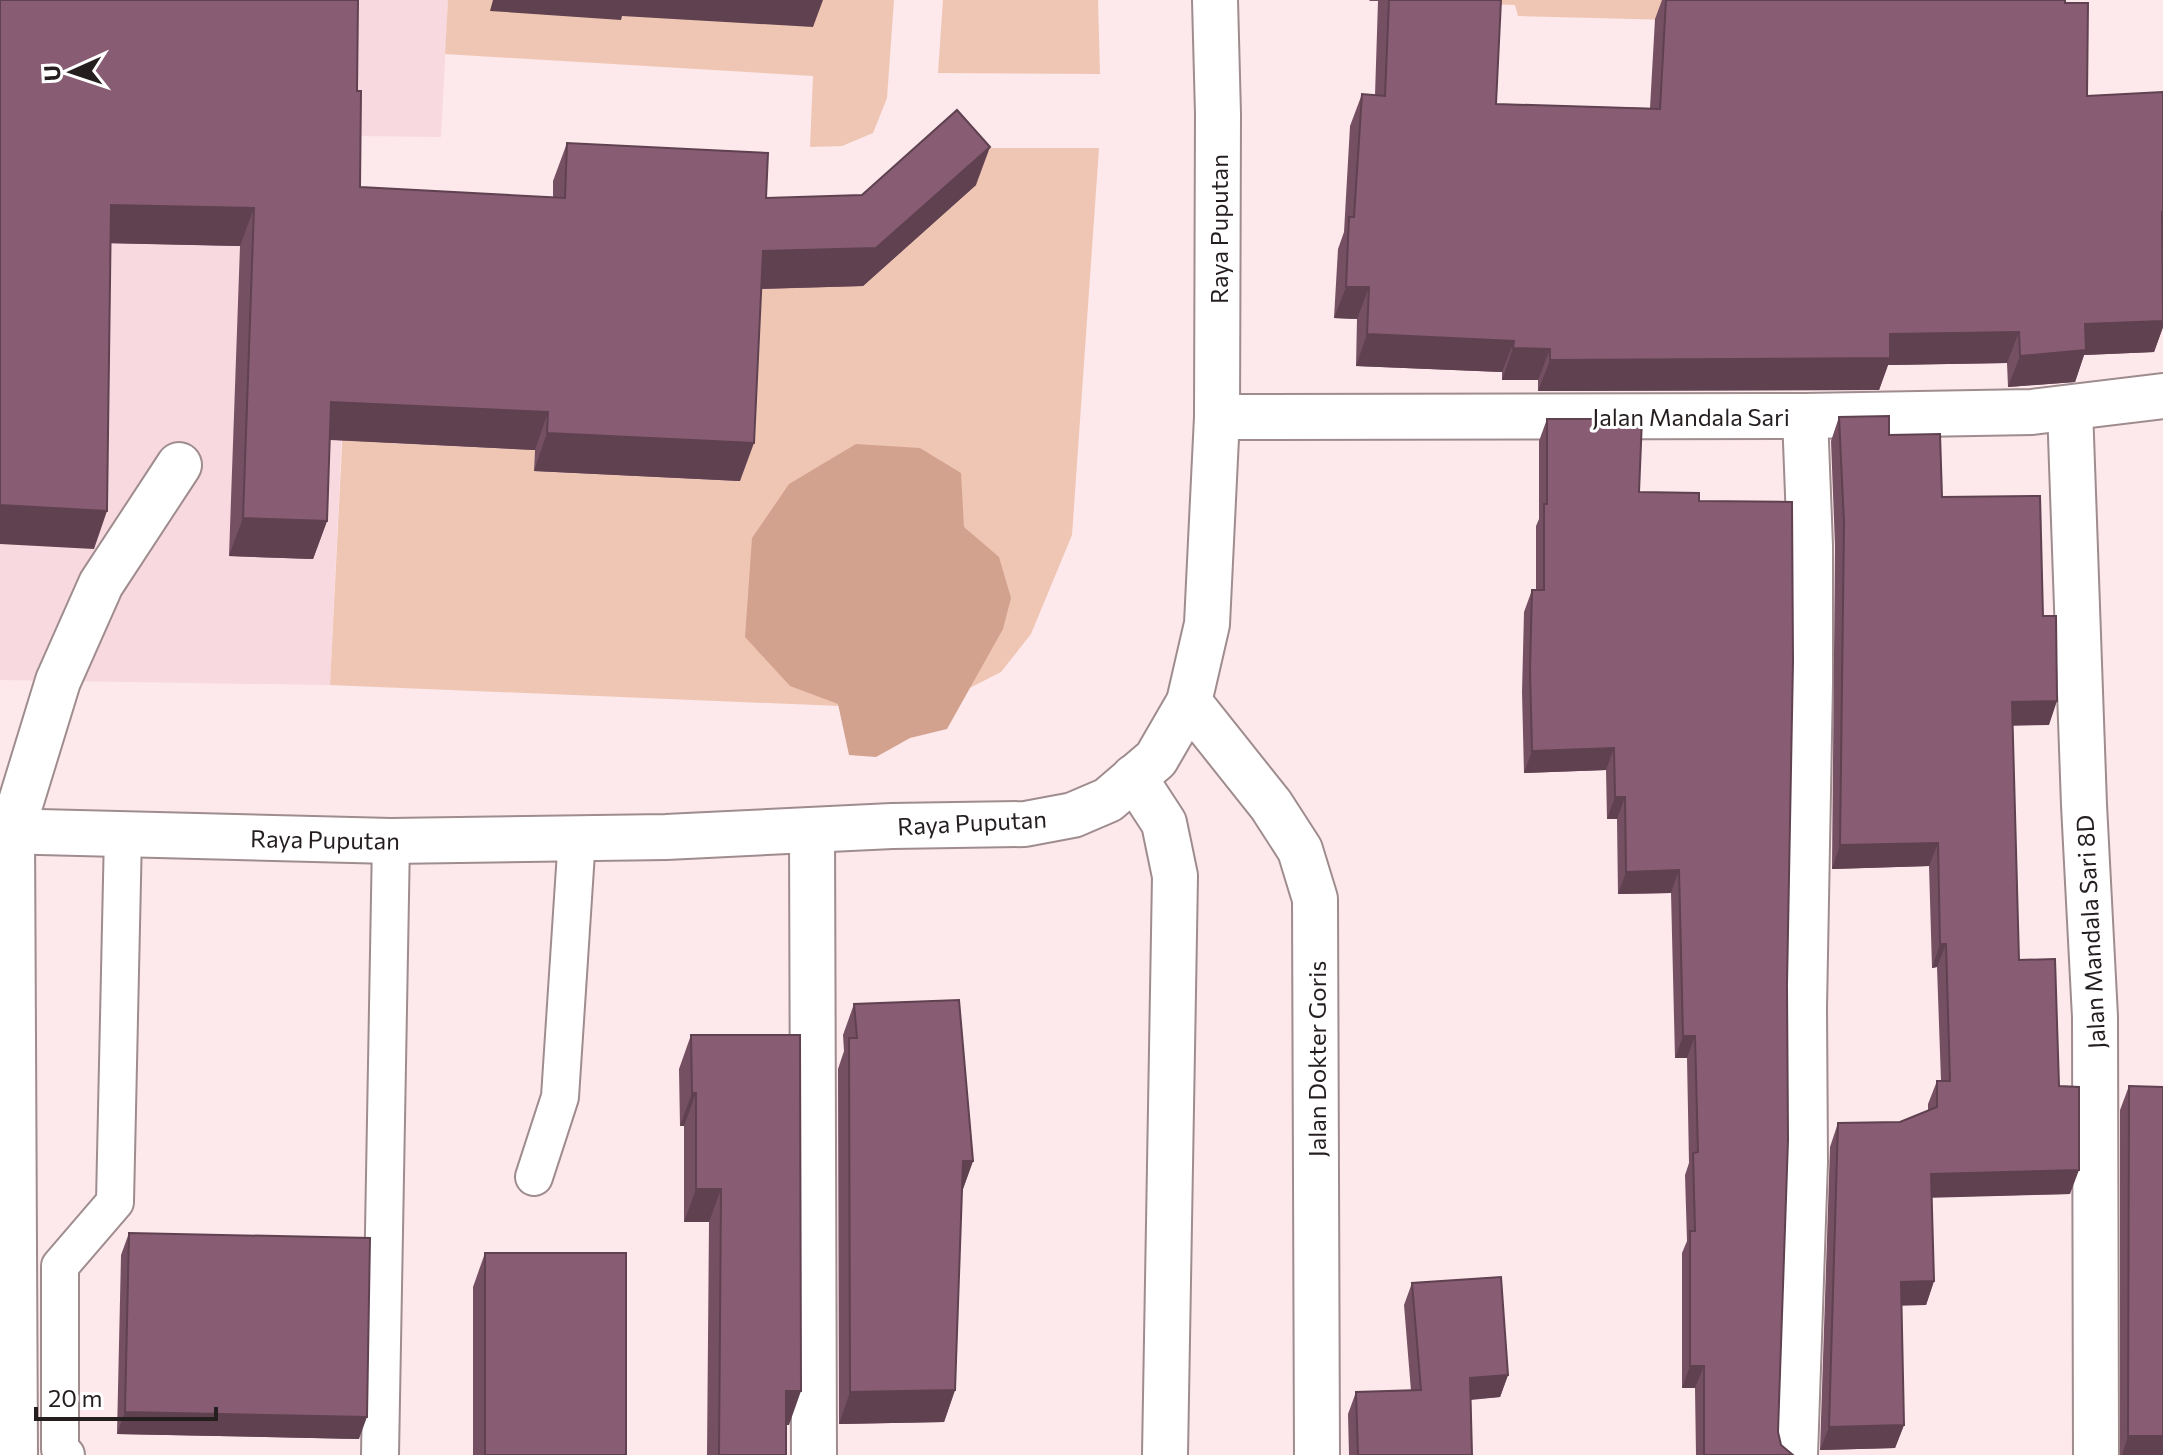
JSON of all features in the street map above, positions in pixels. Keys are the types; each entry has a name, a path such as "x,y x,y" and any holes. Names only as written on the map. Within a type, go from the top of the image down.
{"street":[{"name":"Raya Puputan","path":"6,831 391,841 666,837 1025,824 1073,815 1108,800 1156,759 1189,702 1207,624 1217,417 1218,114 1215,0"},
{"name":"Jalan Mandala Sari","path":"1217,417 1805,416 2032,412 2163,396"},
{"name":"Jalan Mandala Sari 8D","path":"2070,408 2095,1017 2096,1455"},
{"path":"1795,1455 1805,1162 1804,1008 1810,683 1810,546 1805,416"},
{"path":"15,1455 6,831 58,681 101,584 179,465"},
{"name":"Jalan Dokter Goris","path":"1189,702 1271,805 1300,850 1315,899 1317,1455"},
{"path":"1134,777 1164,823 1175,876 1165,1455"},
{"path":"812,830 814,1455"}],"lane":[{"path":"66,1455 60,1449 60,1266 115,1202 123,834"},
{"path":"534,1177 560,1097 577,837"},
{"path":"380,1455 391,841"}],"shaded area":[{"path":"0,0 448,0 441,137 356,136 330,685 0,680"},
{"path":"448,0 894,0 887,98 873,133 842,146 810,147 813,76 445,54"},
{"path":"943,0 1098,0 1100,74 938,73"},
{"path":"1486,0 1673,0 1673,20 1518,16 1515,5 1485,4"},
{"path":"943,148 1099,148 1072,535 1031,634 1001,672 954,696 888,708 330,685 353,226 389,443 535,450 534,471 740,481 753,213 790,288"},
{"path":"856,444 920,448 961,473 964,527 999,557 1011,598 1003,629 947,729 910,738 876,757 849,755 838,704 790,686 745,637 752,538 789,484"}],"building":[{"path":"0,0 358,0 360,187 565,198 567,143 768,153 766,198 862,195 957,110 990,147 876,248 763,251 754,443 547,433 548,412 331,402 327,521 243,518 254,208 111,205 107,511 0,505"},
{"path":"1389,0 1501,0 1496,104 1660,109 1666,0 2065,0 2065,3 2088,3 2087,96 2163,92 2163,321 2085,324 2086,350 2020,356 2019,332 1890,334 1890,358 1550,360 1550,349 1513,348 1514,341 1367,334 1369,287 1346,287 1349,217 1354,217 1362,94 1385,96"},
{"path":"1889,416 1889,435 1940,434 1942,497 2040,496 2043,616 2056,616 2057,701 2012,702 2019,960 2055,959 2059,1086 2079,1087 2079,1170 1931,1174 1934,1281 1901,1282 1904,1425 1829,1427 1838,1123 1900,1122 1937,1107 1937,1081 1950,1081 1946,944 1940,944 1938,843 1840,845 1844,523 1839,417"},
{"path":"1547,419 1642,419 1639,492 1699,493 1699,501 1792,502 1788,1140 1778,1432 1781,1445 1793,1455 1704,1455 1704,1366 1690,1366 1690,1231 1695,1231 1693,1153 1698,1152 1695,1036 1683,1036 1679,870 1626,872 1625,797 1615,797 1614,748 1532,751 1532,590 1544,590"},
{"path":"959,1000 973,1161 963,1161 955,1390 850,1392 849,1038 857,1038 854,1004"},
{"path":"691,1035 800,1035 801,1391 786,1391 786,1455 719,1455 721,1189 696,1189 696,1093 692,1093"},
{"path":"2129,1086 2163,1087 2163,1436 2128,1436"},
{"path":"129,1233 370,1238 367,1417 125,1412"},
{"path":"485,1253 626,1253 626,1455 485,1455"},
{"path":"1501,1277 1508,1375 1470,1378 1472,1455 1358,1455 1356,1392 1421,1390 1412,1283"}]}
